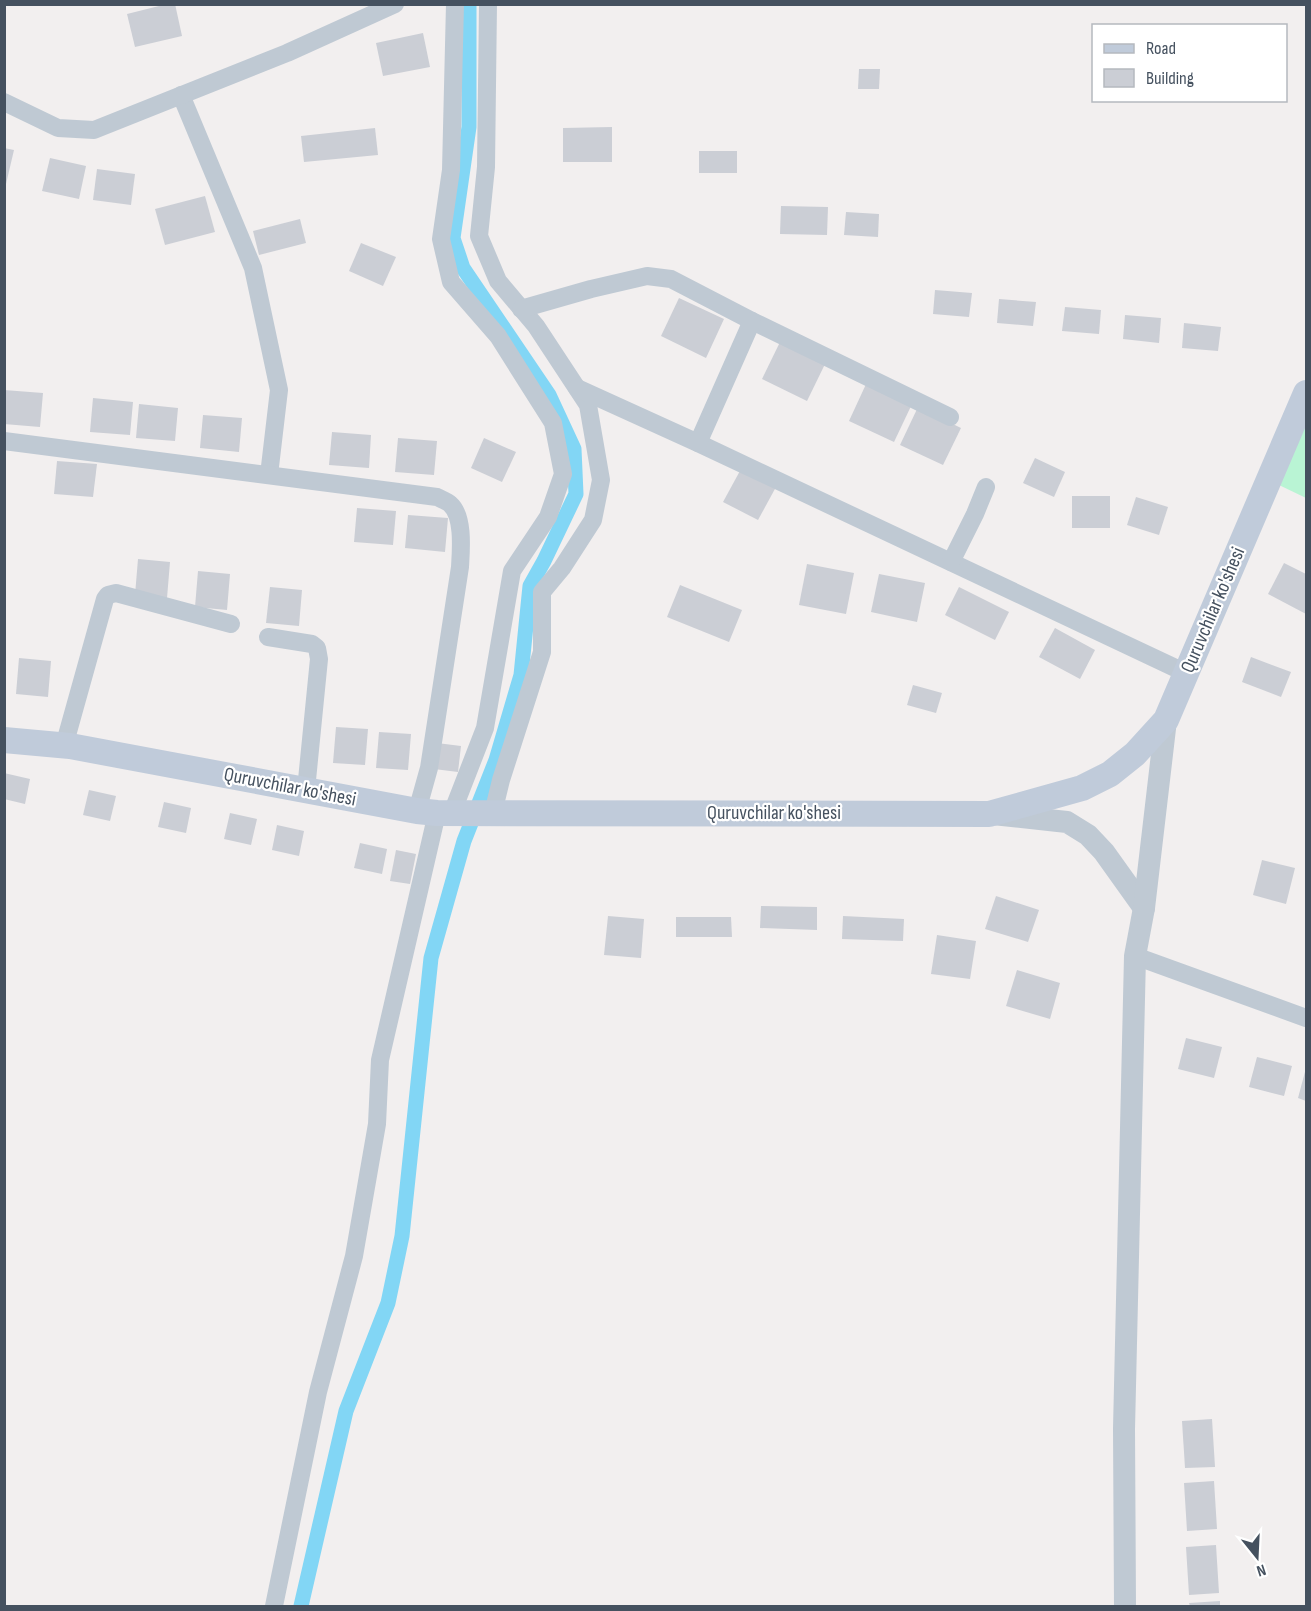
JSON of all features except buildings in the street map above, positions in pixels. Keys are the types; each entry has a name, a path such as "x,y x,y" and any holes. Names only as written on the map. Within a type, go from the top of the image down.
{"main road":[{"name":"Quruvchilar ko'shesi","path":"4,740 64,746 306,790 457,813 989,814 1083,788 1110,774 1135,754 1166,720 1306,393"}],"street":[{"path":"4,102 58,128 94,130 287,53 395,4"},
{"path":"274,1606 318,1392 354,1256 377,1124 380,1060 485,728 512,571 548,517 563,474 553,423 498,336 451,282 443,250 441,239 451,170 456,4"},
{"path":"457,813 501,780 542,652 542,592 562,568 593,520 601,480 588,405 536,326 498,281 479,236 486,167 488,4"},
{"path":"181,95 253,268 279,390 269,475"},
{"path":"521,309 647,276 671,279 950,417"},
{"path":"698,443 752,321"},
{"path":"577,388 1186,674"},
{"path":"4,441 437,497 451,504 462,536 460,567 429,768 457,813"},
{"path":"951,562 986,487"},
{"path":"64,746 108,595 116,593 231,624"},
{"path":"268,637 312,644 317,648 320,659 306,790"},
{"path":"1125,1606 1124,1429 1135,956 1144,908 1166,720"},
{"path":"989,814 1067,822 1088,835 1104,852 1144,908"},
{"path":"1135,956 1306,1018"}],"green space":[{"path":"1306,425 1306,498 1279,485"}],"waterway":[{"path":"301,1606 346,1411 388,1303 402,1236 431,958 464,841 496,760 521,675 530,586 576,494 574,449 549,395 463,268 453,238 469,127 469,4"}]}
